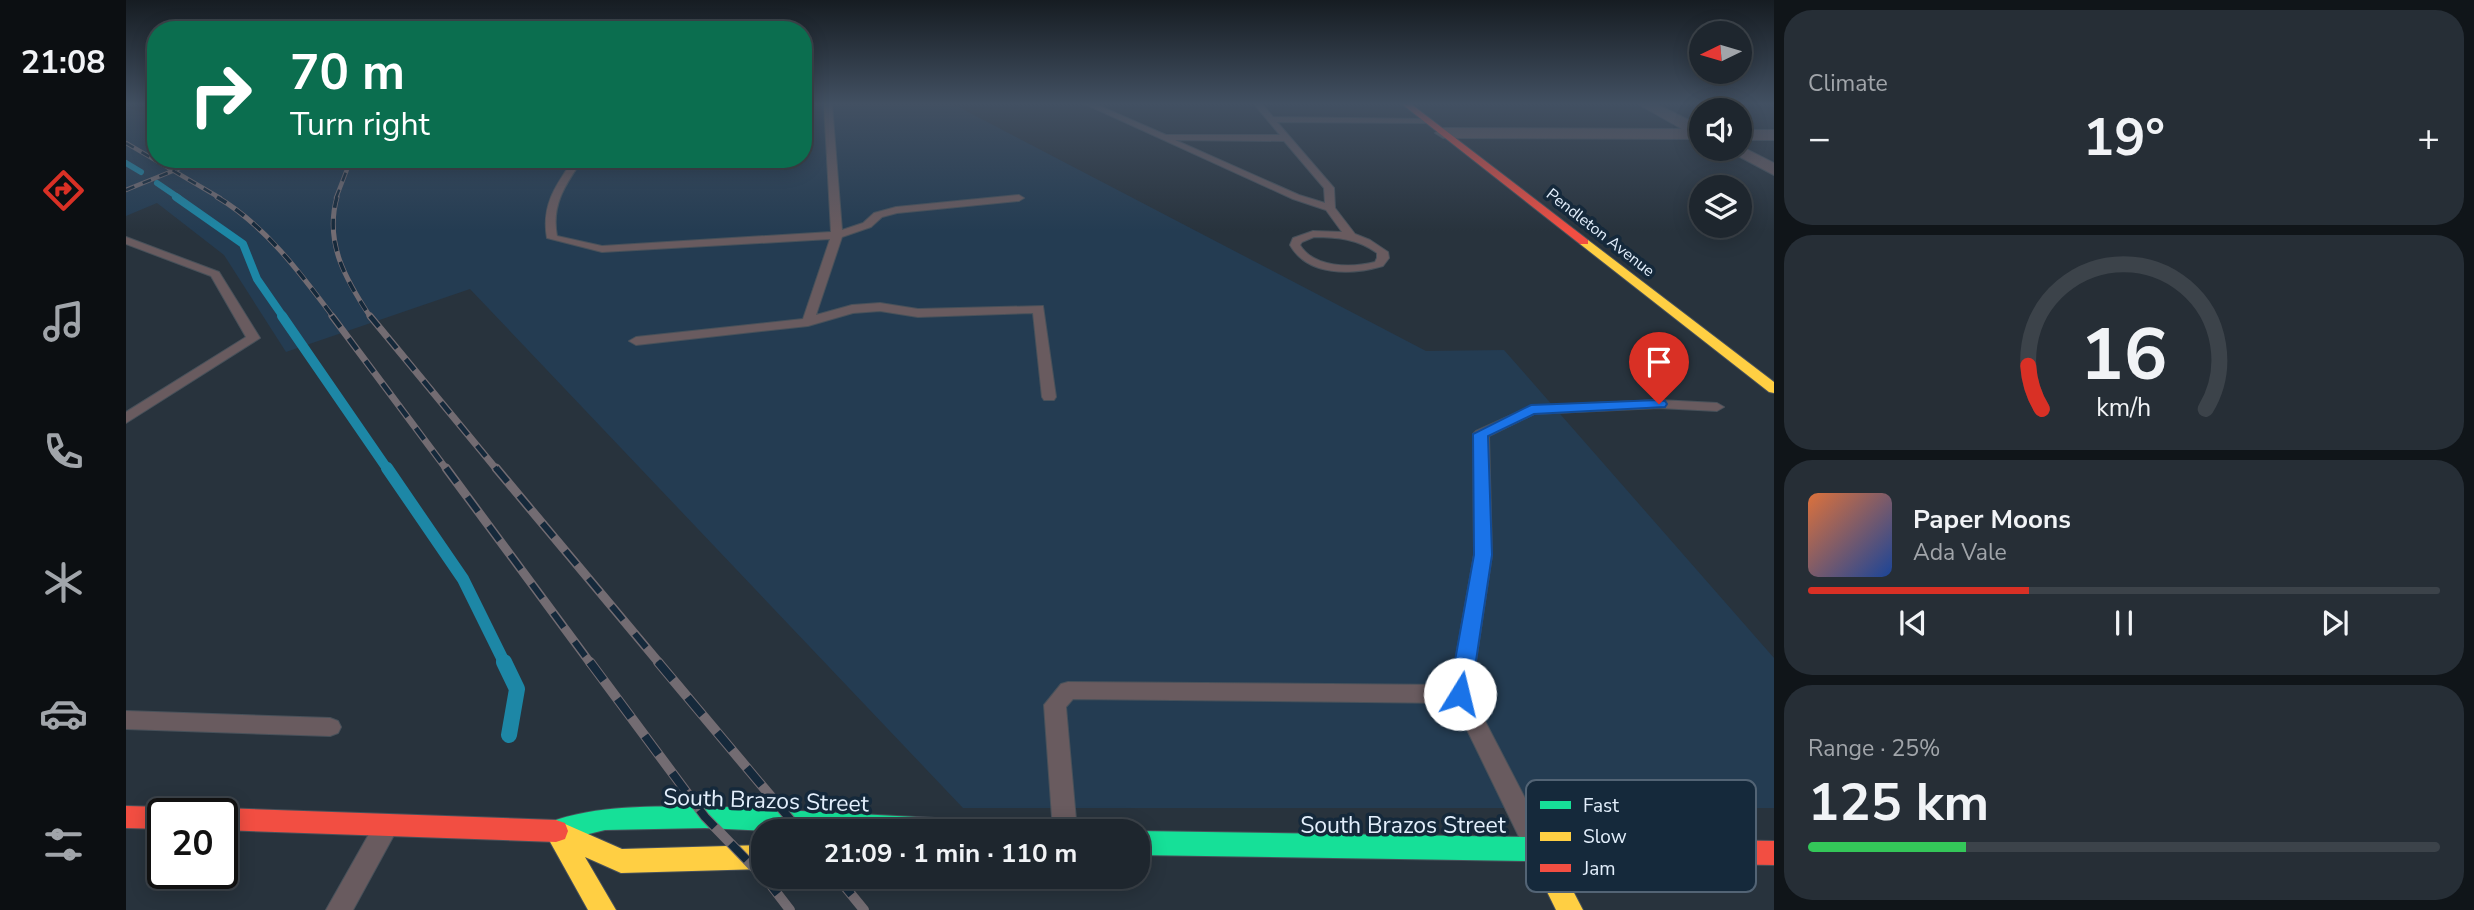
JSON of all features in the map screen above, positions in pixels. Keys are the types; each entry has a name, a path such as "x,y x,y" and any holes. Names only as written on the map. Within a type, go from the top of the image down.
{"street":[{"name":"Pendleton Avenue","path":"1460,146 1774,389"},
{"path":"1752,159 1774,170"},
{"path":"126,817 147,818"},
{"name":"South Brazos Street","path":"238,819 556,831 606,819 705,817 751,819"},
{"path":"556,831 603,910"},
{"name":"South Brazos Street","path":"556,831 621,861 751,857"},
{"name":"South Brazos Street","path":"1150,845 1526,849"},
{"name":"South Brazos Street","path":"1150,847 1157,846"},
{"name":"South Brazos Street","path":"1756,853 1774,853"},
{"path":"1561,892 1570,910"}],"lane":[{"path":"807,322 837,235 831,146"},
{"path":"1184,146 1296,197 1330,208"},
{"path":"1292,146 1329,188 1330,208 1352,237 1365,241 1382,252 1383,258 1379,264 1357,269 1326,266 1303,257 1295,245 1303,237 1312,234 1352,237"},
{"path":"573,168 552,200 547,218 552,238 602,249 837,235 867,225 878,215 905,208 1019,198"},
{"path":"126,240 215,274 253,338 126,419"},
{"path":"636,341 807,322 852,309 880,307 918,313 1039,309 1049,397"},
{"path":"1526,825 1460,694 1483,555 1481,434 1531,410 1659,404 1717,407"},
{"path":"1064,819 1055,705 1068,690 1460,694"},
{"path":"126,720 330,727"},
{"path":"339,910 389,824"}],"shaded area":[{"path":"126,146 147,146 147,168 812,168 812,146 1034,146 1426,351 1504,350 1774,658 1774,808 1756,808 1756,780 1526,780 1526,808 963,808 470,289 286,352 224,255 157,203 126,216"}],"waterway":[{"path":"126,163 141,172"},
{"path":"157,183 179,198"},
{"path":"176,197 243,244 257,279 284,318"},
{"path":"282,316 388,470"},
{"path":"387,468 463,579 505,664"},
{"path":"504,662 517,689 509,735"}],"railway":[{"path":"132,146 147,155"},
{"path":"169,168 173,171"},
{"path":"173,171 180,168"},
{"path":"336,198 348,168"},
{"path":"126,190 173,171"},
{"path":"173,171 220,198"},
{"path":"217,197 266,236 334,318"},
{"path":"337,197 333,230 335,245 353,290 371,318"},
{"path":"332,316 447,470"},
{"path":"370,316 497,470"},
{"path":"446,468 591,664"},
{"path":"496,468 660,664"},
{"path":"590,662 705,817 770,884 790,910"},
{"path":"658,662 790,819"},
{"path":"847,889 864,910"}],"traffic: fast":[{"path":"556,831 605,819 705,817 751,819"},
{"path":"1150,843 1526,849"}],"traffic: slow":[{"path":"1584,242 1774,389"},
{"path":"556,831 621,861 751,857"},
{"path":"556,831 603,910"},
{"path":"1561,892 1570,910"}],"traffic: jam":[{"path":"1461,146 1584,242"},
{"path":"126,817 147,818"},
{"path":"238,820 556,831"},
{"path":"1756,853 1774,853"}],"route":[{"path":"1460,694 1483,555 1481,434 1531,410 1659,404"}]}
